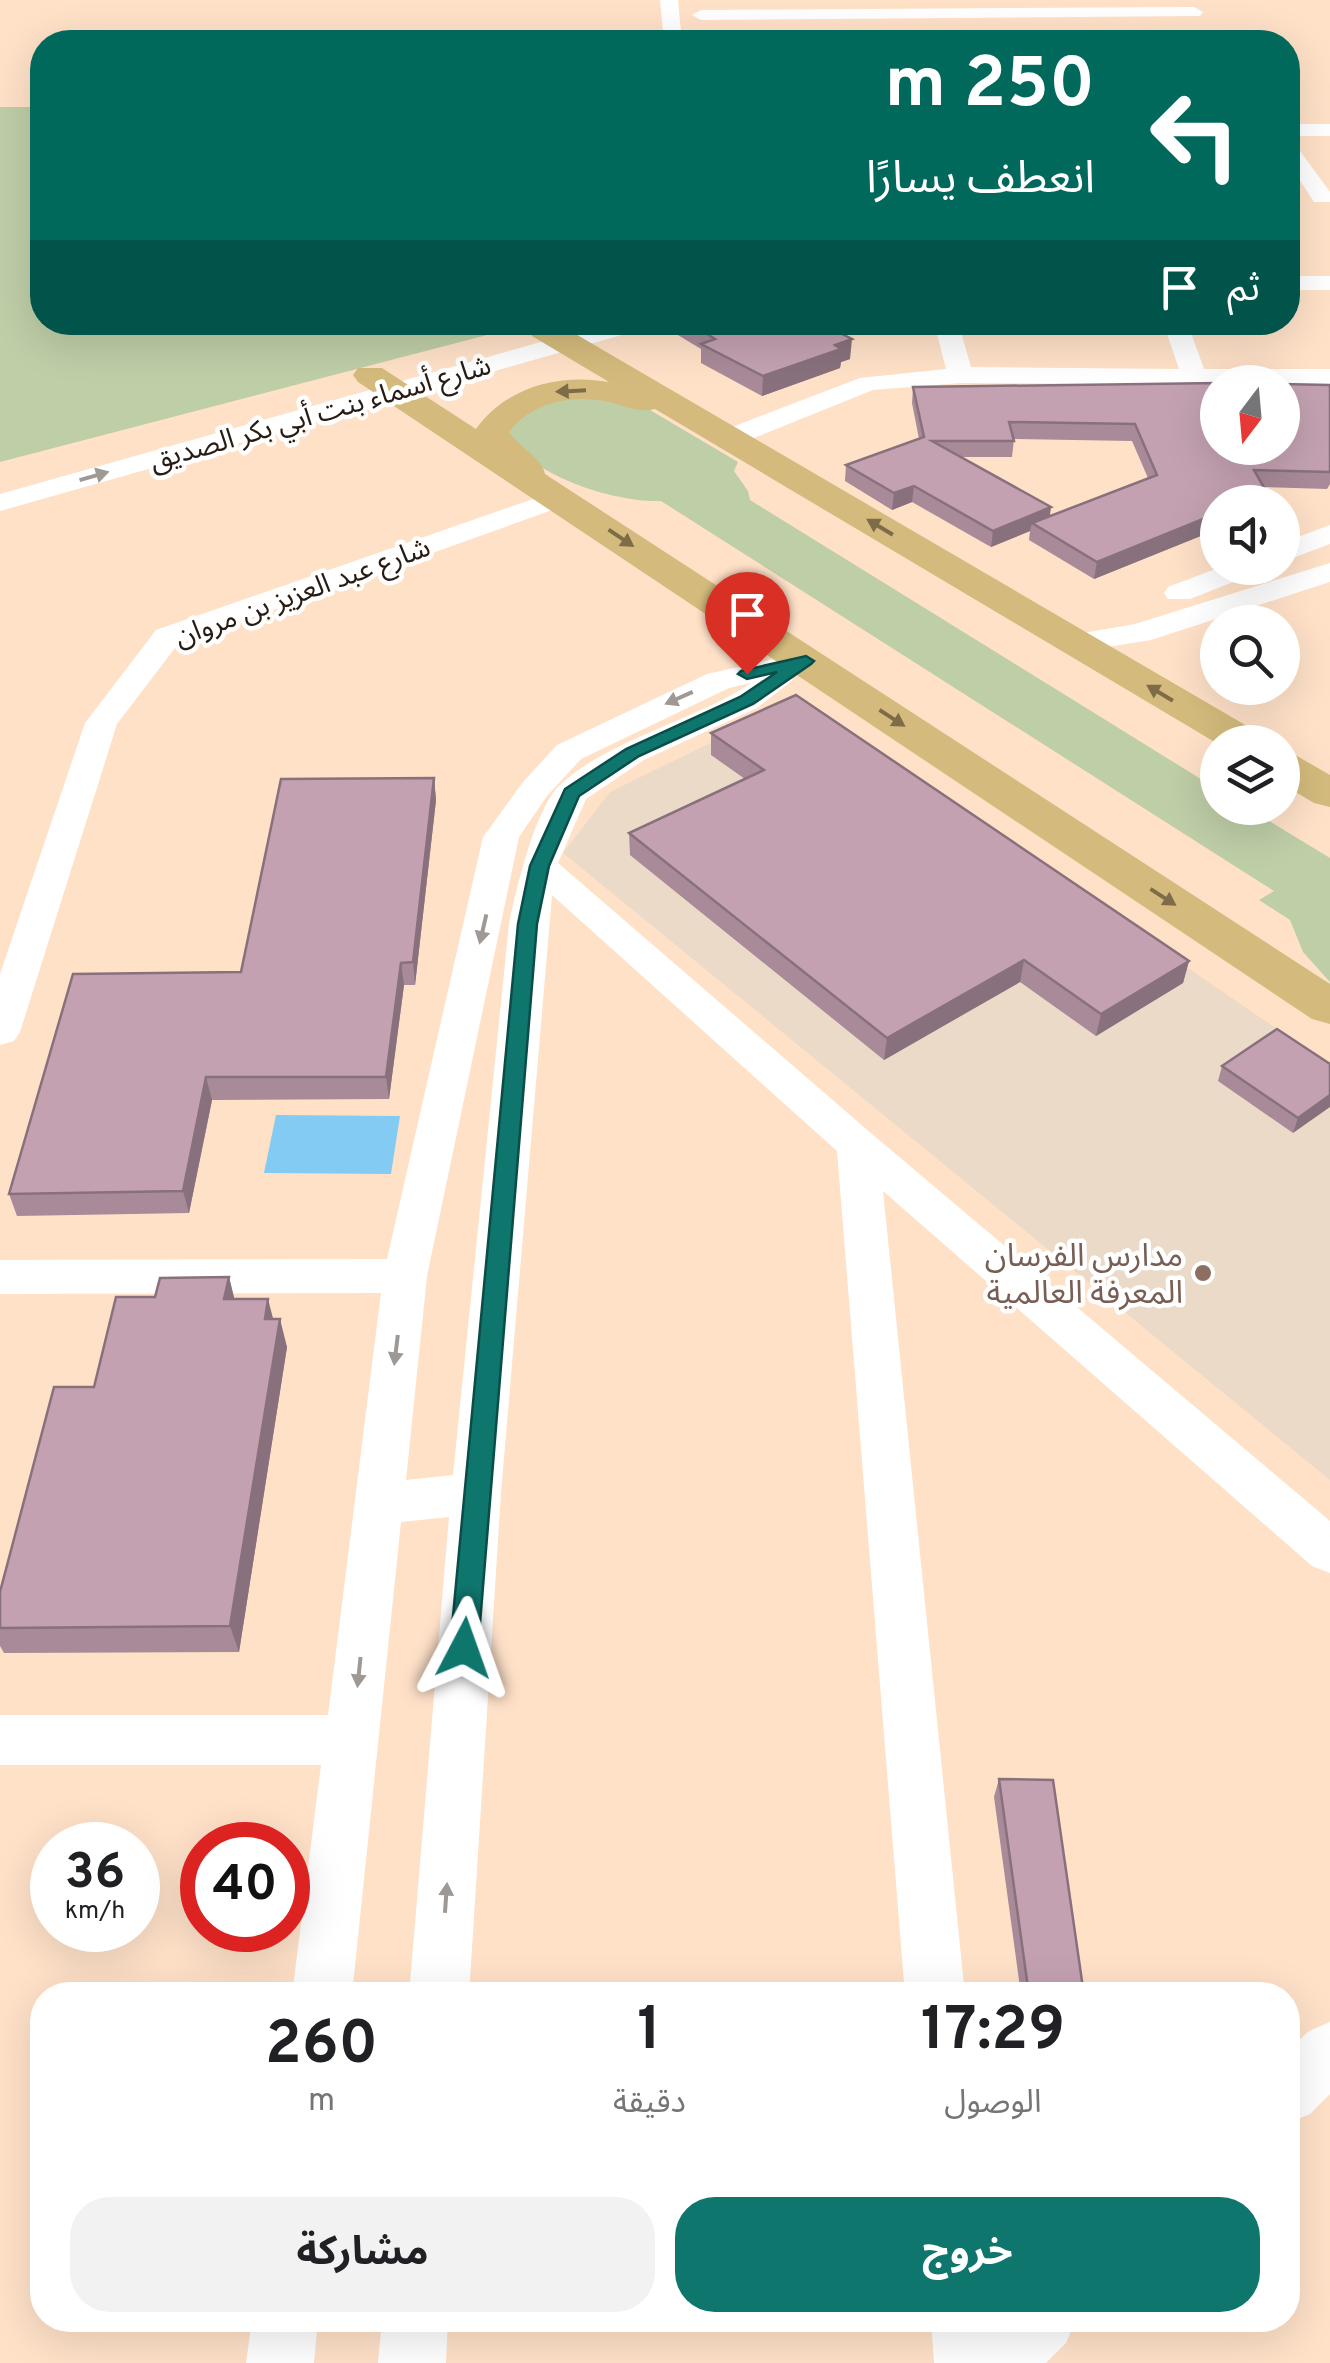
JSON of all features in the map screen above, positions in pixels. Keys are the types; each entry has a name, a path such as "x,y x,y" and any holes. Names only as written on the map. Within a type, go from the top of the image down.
{"main road":[{"path":"564,335 729,438 1215,725"},
{"path":"381,383 1330,1008"},
{"path":"559,498 504,450 492,432 502,414 520,400 550,392 592,390 628,394 729,438"},
{"path":"1300,776 1330,794"}],"street":[{"path":"670,0 672,30"},
{"path":"702,15 856,7 1023,6 1194,13"},
{"path":"1300,130 1330,130"},
{"path":"1300,163 1326,196"},
{"path":"1300,196 1326,196"},
{"path":"1300,283 1330,283"},
{"name":"شارع أسماء بنت أبي بكر الصديق","path":"0,502 549,335"},
{"path":"949,335 960,375"},
{"path":"1179,335 1194,376"},
{"path":"729,438 869,384 960,375 1330,377"},
{"name":"شارع أسماء بنت أبي بكر الصديق","path":"91,450 381,383"},
{"name":"شارع عبد العزيز بن مروان","path":"0,1032 12,961 101,723 167,637 559,498"},
{"path":"1300,545 1330,534"},
{"path":"1076,643 1140,632 1330,572"},
{"path":"1076,643 1119,616 1200,585"},
{"path":"440,1982 476,1493 528,924 539,866 571,793 632,752 746,701 806,661"},
{"path":"324,1982 405,1276 501,837 534,789 568,752 718,681 806,661"},
{"path":"539,866 1330,1551"},
{"path":"857,1145 933,1982"},
{"path":"0,1277 405,1276"},
{"path":"378,1504 476,1493"},
{"path":"0,1740 352,1740"},
{"path":"1300,2081 1330,2052"},
{"path":"280,2363 284,2332"},
{"path":"412,2363 414,2332"},
{"path":"965,2332 968,2363"},
{"path":"997,2363 1030,2332"}],"shaded area":[{"name":"مدارس الفرسان المعرفة العالمية","path":"796,701 1330,1065 1330,1480 563,853 610,792"}],"green space":[{"path":"0,107 30,107 30,335 487,335 0,462"},
{"path":"562,393 628,397 738,462 734,471 750,500 1200,778 1200,825 1276,825 1330,858 1330,982 1303,952 1290,920 1259,900 1274,891 661,501 595,491 549,472 513,444 503,427"}],"water":[{"path":"276,1115 400,1116 391,1174 264,1173"}],"building":[{"path":"709,335 844,335 852,339 835,345 841,349 763,376 701,344 715,339"},
{"path":"1200,383 1200,465 1300,465 1300,384 1330,385 1330,472 1254,470 1262,485 1200,485 1200,520 1097,562 1032,523 1157,475 1135,424 1009,422 1014,441 932,441 1051,507 993,531 914,486 894,493 846,465 924,437 913,387"},
{"path":"796,695 1189,961 1101,1014 1024,960 887,1038 629,833 764,770 711,733"},
{"path":"434,778 413,962 401,963 386,1077 206,1077 183,1191 9,1194 73,974 241,972 281,779"},
{"path":"1277,1029 1330,1064 1330,1095 1298,1118 1222,1066"},
{"path":"229,1277 224,1299 268,1299 265,1319 280,1319 230,1626 0,1628 0,1592 54,1387 94,1387 116,1297 155,1297 160,1278"},
{"path":"999,1779 1053,1780 1082,1982 1027,1982"}],"place":[{"name":"مدارس الفرسان المعرفة العالمية","path":"1203,1273"}],"route":[{"path":"464,1648 528,924 539,866 571,793 632,752 746,701 806,661 747,674"}]}
